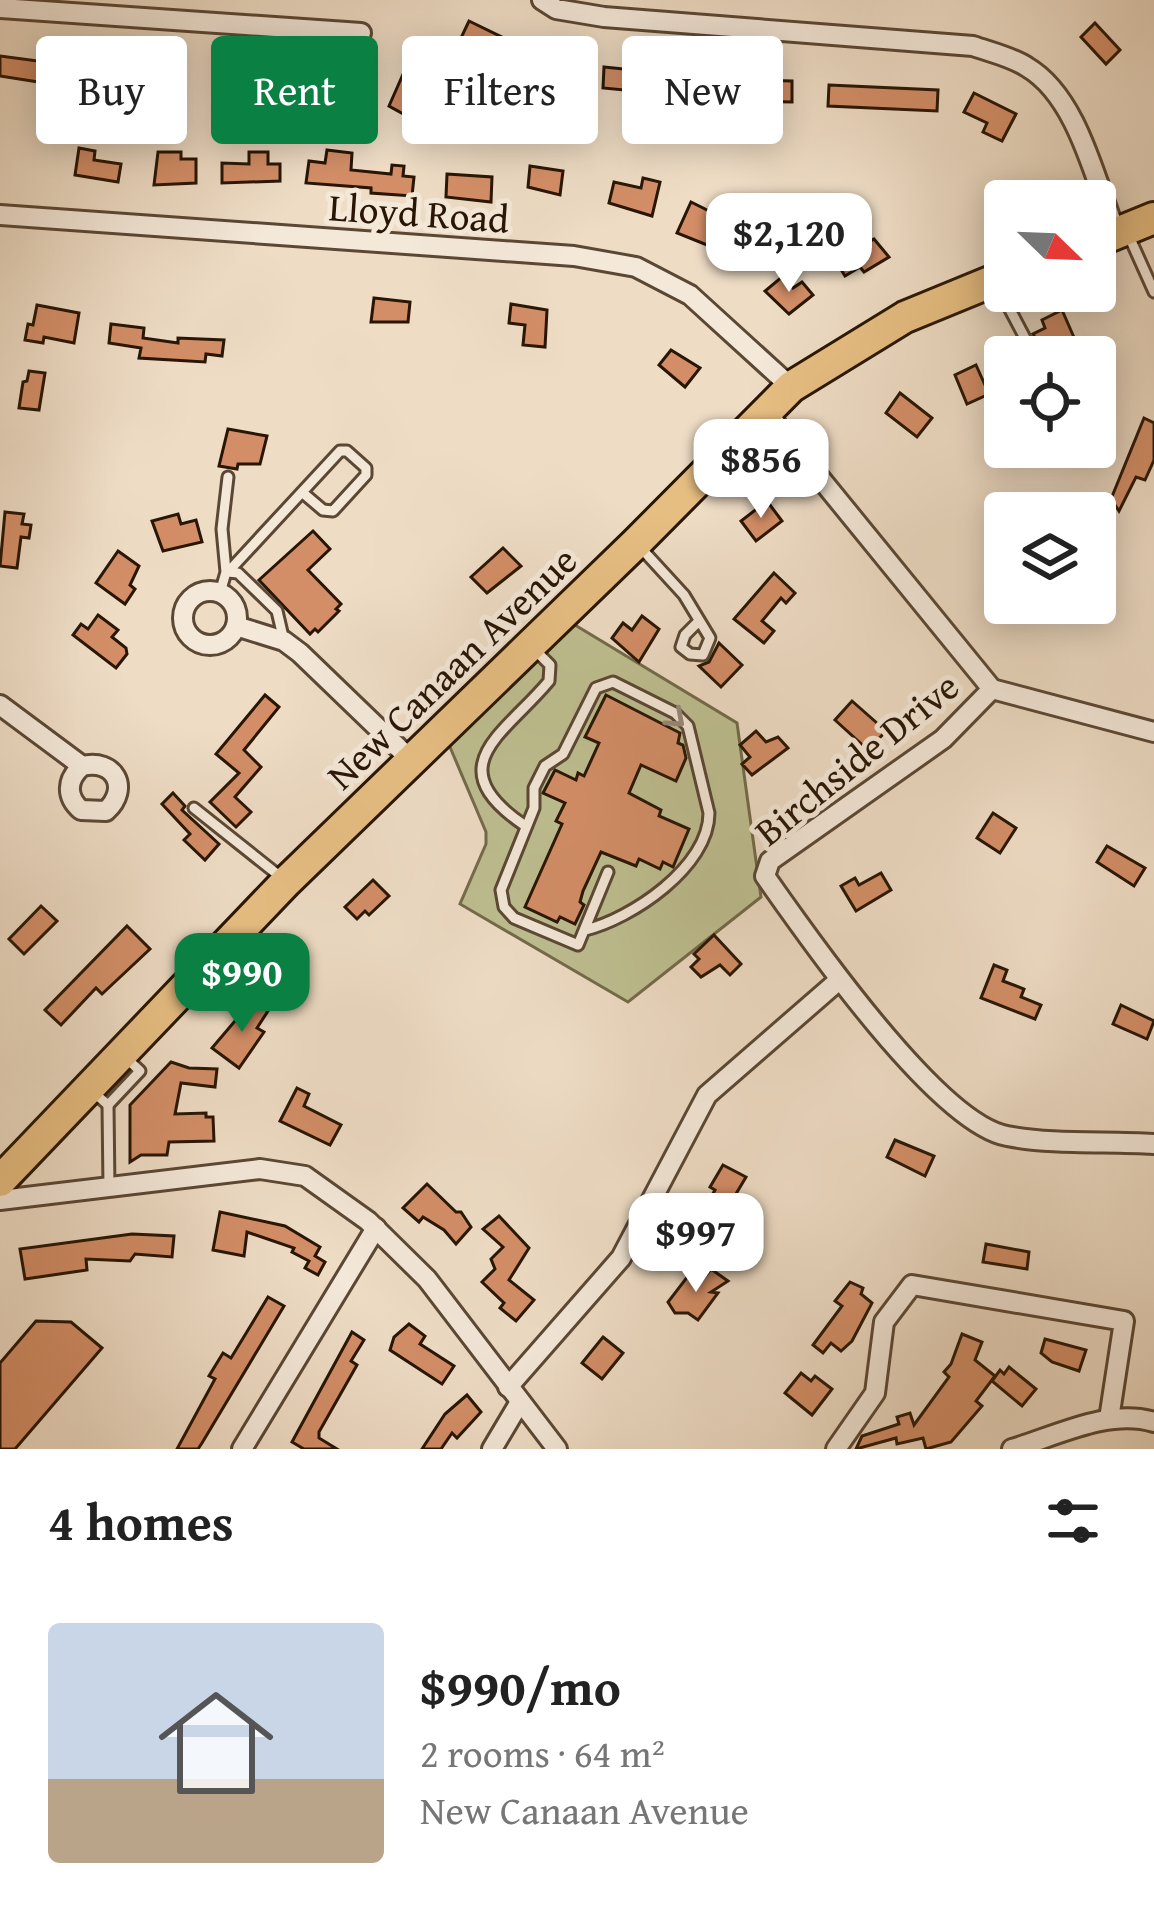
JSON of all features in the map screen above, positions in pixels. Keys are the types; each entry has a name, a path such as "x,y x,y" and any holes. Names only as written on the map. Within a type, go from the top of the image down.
{"main road":[{"name":"New Canaan Avenue","path":"0,1181 98,1096 120,1053 286,882 790,387 905,317 984,285"}],"street":[{"path":"542,0 556,9 604,17 973,46 1026,65 1054,88 1073,120 1123,231"},
{"path":"0,8 361,34"},
{"name":"Lloyd Road","path":"0,215 574,256 636,267 690,295 790,387"},
{"name":"Birchside Drive","path":"767,413 992,689 1154,732"},
{"path":"206,591 220,592 233,604 236,626 215,645 198,642 187,632 183,615 188,602 206,591"},
{"path":"236,626 284,641 410,759"},
{"name":"Birchside Drive","path":"992,689 943,740 770,861 765,876 838,981 956,1109 1003,1136 1154,1144"},
{"path":"0,705 82,766"},
{"path":"492,1449 514,1394 621,1258 707,1094 838,981"},
{"path":"0,1200 242,1170 290,1172 328,1188 376,1228 442,1297 557,1449"},
{"path":"242,1449 376,1228"},
{"path":"836,1449 874,1393 884,1322 912,1285 1124,1321 1109,1419"},
{"path":"1012,1449 1109,1419 1137,1417 1154,1422"}],"lane":[{"path":"1123,231 1154,292"},
{"path":"220,592 227,572 344,449 366,468 366,475 333,511 304,493"},
{"path":"227,572 222,530 228,477"},
{"path":"636,543 684,595 699,621"},
{"path":"227,572 238,573 278,611 284,641"},
{"path":"524,825 492,800 482,773 495,738 549,681 550,665 529,643"},
{"path":"585,930 604,926 686,870 704,843 710,820 692,734 681,718 613,682 596,688 563,754 544,766 534,788 534,808 502,883 504,907 521,922 578,945 608,872"},
{"path":"194,808 286,882"},
{"path":"98,1096 109,1189"}],"green space":[{"path":"575,625 737,723 761,897 628,1002 460,904 486,844 486,832 447,740"}],"building":[{"path":"469,21 500,36 462,36"},
{"path":"1095,23 1120,50 1106,64 1081,37"},
{"path":"0,56 36,61 36,82 0,76"},
{"path":"604,67 622,69 622,90 603,88"},
{"path":"402,77 402,113 389,106"},
{"path":"783,81 792,81 792,102 783,102"},
{"path":"829,85 938,90 937,111 828,106"},
{"path":"974,93 1016,114 1002,141 983,132 987,123 964,112"},
{"path":"79,148 95,151 94,160 121,164 118,182 75,175"},
{"path":"327,150 352,153 351,170 391,174 392,165 404,166 403,176 414,177 412,196 306,183 309,161 325,163"},
{"path":"158,152 181,152 181,159 196,159 196,183 154,185"},
{"path":"249,152 268,152 268,164 280,164 280,181 222,183 222,163 249,164"},
{"path":"530,166 563,171 560,195 528,187"},
{"path":"447,174 492,177 491,202 446,197"},
{"path":"643,178 660,182 652,216 609,203 614,182 641,188"},
{"path":"691,202 717,215 714,222 731,230 722,251 677,233"},
{"path":"874,239 889,257 864,272 860,267 845,276 836,261"},
{"path":"783,276 793,288 802,282 813,295 789,314 765,291"},
{"path":"374,298 410,302 408,322 371,322"},
{"path":"511,304 547,310 545,347 523,345 525,325 509,323"},
{"path":"37,305 79,313 74,343 44,337 43,343 25,340"},
{"path":"1063,312 1073,336 1034,336 1045,328 1042,320"},
{"path":"111,324 144,328 143,338 178,343 178,338 224,340 222,356 206,354 205,362 139,358 141,348 109,343"},
{"path":"671,350 700,368 685,387 659,365"},
{"path":"976,365 984,396 967,404 955,375"},
{"path":"29,371 45,373 39,410 19,408"},
{"path":"900,393 932,418 917,437 886,413"},
{"path":"1144,418 1154,423 1154,460 1145,480 1136,477 1119,511 1114,492"},
{"path":"228,429 267,436 260,464 238,464 237,469 219,466"},
{"path":"767,501 782,521 756,541 741,521"},
{"path":"5,512 24,514 22,524 31,525 29,538 21,537 17,568 0,566"},
{"path":"178,514 181,524 196,520 202,542 163,551 152,521"},
{"path":"313,531 330,549 308,570 341,604 318,632 315,629 310,634 259,580"},
{"path":"503,548 521,566 487,593 471,577"},
{"path":"118,551 139,566 130,585 135,589 125,604 96,583"},
{"path":"774,573 795,593 786,603 781,598 762,621 774,631 764,643 734,619"},
{"path":"98,615 118,630 112,637 126,648 116,668 73,635 81,624 88,629"},
{"path":"642,616 659,629 639,662 612,638 623,623 632,630"},
{"path":"719,643 742,665 721,687 699,666 709,662"},
{"path":"265,695 279,707 244,750 261,767 235,797 251,812 236,827 210,802 239,773 216,754"},
{"path":"606,695 680,733 678,743 686,758 676,781 641,765 629,793 661,810 659,816 689,829 673,867 663,862 660,869 639,859 636,866 601,852 583,891 580,902 584,905 575,924 560,917 557,922 525,907 562,824 556,821 565,803 543,793 555,770 576,780 578,773 584,776 599,743 585,737"},
{"path":"852,701 886,731 868,750 835,720"},
{"path":"756,731 766,742 778,737 788,748 752,775 742,764 750,757 740,745"},
{"path":"173,793 185,806 182,810 219,844 205,860 184,840 190,834 162,804"},
{"path":"993,813 1016,828 1000,853 977,838"},
{"path":"1107,846 1145,868 1134,886 1097,862"},
{"path":"881,873 891,890 856,911 841,886 855,878 859,885"},
{"path":"373,880 389,896 369,915 365,911 357,919 345,907"},
{"path":"41,906 57,921 24,954 9,939"},
{"path":"127,926 150,949 102,994 96,988 61,1025 45,1010"},
{"path":"714,935 741,964 730,975 720,965 701,977 691,967 699,959 694,954"},
{"path":"994,965 1007,970 1003,981 1024,989 1021,997 1041,1005 1035,1019 981,998"},
{"path":"252,1001 268,1011 257,1028 264,1032 239,1068 212,1048"},
{"path":"1121,1005 1154,1021 1147,1039 1113,1024"},
{"path":"171,1062 217,1069 215,1087 181,1083 175,1114 213,1117 214,1141 169,1142 167,1155 141,1155 130,1162 130,1105"},
{"path":"297,1088 309,1094 304,1106 341,1125 330,1145 280,1121"},
{"path":"895,1140 934,1156 925,1176 887,1157"},
{"path":"723,1165 746,1177 727,1209 710,1199 715,1190 710,1187"},
{"path":"427,1184 461,1212 471,1227 456,1244 444,1230 423,1217 419,1222 403,1208"},
{"path":"220,1212 285,1226 320,1247 315,1256 325,1262 318,1275 305,1268 309,1261 292,1252 294,1248 247,1232 244,1256 213,1250"},
{"path":"499,1216 529,1248 509,1280 534,1300 516,1321 482,1282 495,1269 491,1259 503,1247 483,1229"},
{"path":"132,1234 174,1236 172,1257 135,1254 130,1261 86,1259 87,1270 25,1279 20,1249"},
{"path":"986,1244 1029,1252 1027,1269 983,1262"},
{"path":"711,1269 728,1281 711,1292 718,1293 698,1320 688,1313 675,1313 668,1302 688,1276 699,1284"},
{"path":"850,1282 863,1288 861,1294 872,1303 852,1341 841,1351 831,1343 823,1353 813,1345 842,1306 835,1301"},
{"path":"268,1297 284,1306 202,1443 198,1449 177,1449 215,1379 209,1376 223,1353 231,1358"},
{"path":"36,1321 71,1322 102,1348 15,1449 0,1449 0,1363"},
{"path":"409,1324 425,1336 420,1344 454,1366 442,1384 390,1350 394,1337"},
{"path":"352,1332 364,1340 351,1361 357,1365 319,1432 319,1438 337,1449 304,1449 292,1442"},
{"path":"962,1334 982,1342 975,1360 995,1376 976,1401 982,1406 951,1442 926,1449 923,1438 897,1444 896,1438 856,1449 862,1436 899,1424 897,1417 910,1413 914,1425 949,1377 944,1372"},
{"path":"603,1337 623,1353 602,1379 582,1363"},
{"path":"1045,1339 1086,1350 1079,1371 1041,1353"},
{"path":"1009,1367 1036,1389 1022,1406 992,1381"},
{"path":"801,1373 811,1381 815,1376 832,1389 812,1415 785,1393"},
{"path":"467,1395 481,1412 457,1438 452,1433 441,1449 422,1449 445,1414"}]}
